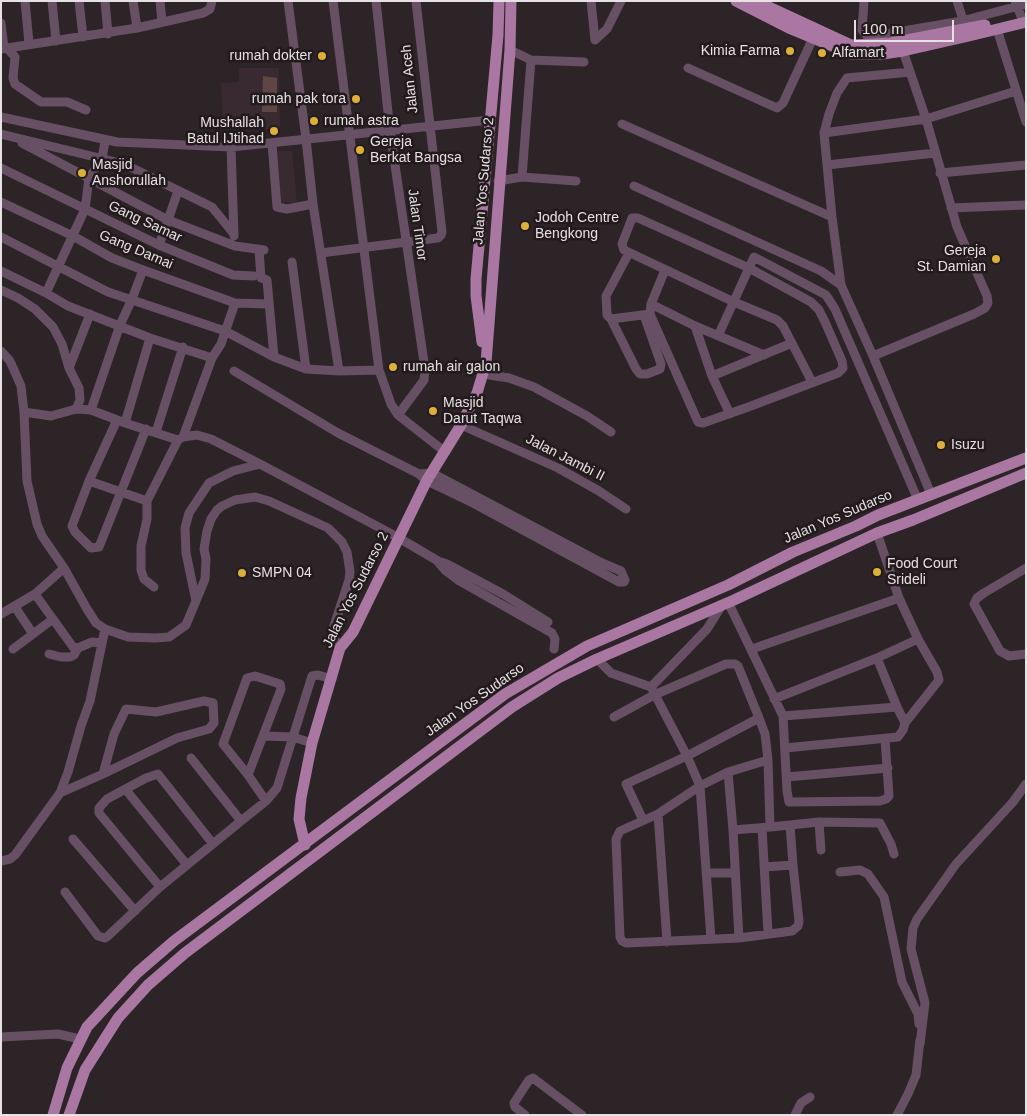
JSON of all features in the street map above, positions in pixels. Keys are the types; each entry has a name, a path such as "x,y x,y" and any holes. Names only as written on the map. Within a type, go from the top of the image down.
{"main road":[{"name":"Jalan Yos Sudarso 2","path":"484,369 476,279 498,35 499,1"},
{"name":"Jalan Yos Sudarso 2","path":"304,845 300,830 299,811 312,743 340,648 353,632 399,538 426,476 461,425 477,393 484,369 510,50 511,1"},
{"path":"736,1 851,54 883,54 903,51 997,29 1022,11"},
{"path":"756,1 851,45 964,25 1022,11"},
{"path":"485,169 499,175"},
{"name":"Jalan Yos Sudarso","path":"55,1109 67,1068 87,1027 137,973 174,942 505,694 587,646 728,585 793,552 878,515 1026,458"},
{"name":"Jalan Yos Sudarso","path":"70,1111 85,1070 118,1018 148,985 185,953 512,707 552,682 597,659 725,604 876,533 913,520 1026,473"},
{"path":"906,505 913,520"},
{"path":"856,526 860,540"},
{"path":"545,670 552,682"},
{"path":"473,718 484,729"},
{"path":"55,1109 70,1111"}],"street":[{"path":"26,1 29,44"},
{"path":"52,1 56,41"},
{"path":"79,1 83,37"},
{"path":"105,1 108,34"},
{"path":"133,1 137,28"},
{"path":"160,1 162,22"},
{"path":"4,48 108,34 137,28 203,13 210,9 212,1"},
{"path":"288,1 313,204 339,370"},
{"path":"333,1 382,375 391,404 398,414 444,451"},
{"name":"Jalan Timor","path":"376,1 390,130 425,369 424,380 398,414"},
{"name":"Jalan Aceh","path":"320,253 438,238 442,232 416,1"},
{"path":"591,1 595,40 607,29 621,1"},
{"path":"864,1 862,30 864,33 868,37 890,38"},
{"path":"957,1 964,25"},
{"path":"1,23 4,48 15,57 13,78 17,85 41,102 66,102 86,110"},
{"path":"997,29 1026,122"},
{"path":"688,68 777,108 783,104 813,38"},
{"path":"510,50 531,60 584,62"},
{"path":"873,356 974,314 985,308 988,303 987,296 957,227 926,119 903,51"},
{"path":"522,177 531,60"},
{"path":"910,72 847,78 836,93 824,133 841,286 879,369 931,494"},
{"path":"824,133 926,119 1016,91"},
{"path":"1,117 105,141 231,146 272,144 490,120"},
{"path":"622,124 832,217"},
{"path":"5,134 124,164 212,207 234,234"},
{"path":"5,134 168,220 234,246 262,250 261,278 267,280 274,357"},
{"path":"46,293 85,209 89,178 102,159 105,141"},
{"path":"272,144 277,207 287,209 313,204"},
{"path":"231,146 234,246"},
{"path":"827,166 935,153"},
{"path":"940,173 1026,165"},
{"name":"Gang Samar","path":"1,168 159,246 233,275 254,276"},
{"path":"499,175 576,181"},
{"path":"634,186 821,271 841,286"},
{"path":"159,246 178,191"},
{"name":"Gang Damai","path":"1,202 73,236 112,258 143,270 235,303 268,304"},
{"path":"951,208 1026,205"},
{"path":"647,315 698,422 703,423 730,414 838,373 843,368 819,310 811,302 749,268 634,217 630,220 622,244 624,250 734,302 777,320 783,326 812,382"},
{"path":"1,237 108,292 225,331 274,357 306,369 339,370 382,375"},
{"path":"629,253 606,296 607,315 611,319 640,374 647,374 660,369 661,364 647,315 665,270"},
{"path":"718,336 754,257 826,295 835,309 918,500"},
{"path":"292,262 306,369"},
{"path":"91,410 120,326 143,270"},
{"path":"1,271 68,306 150,338 183,347 212,358"},
{"path":"1,290 18,298 45,318 53,327 62,344 69,368 80,393 80,400 76,409"},
{"path":"154,587 144,579 141,570 141,546 147,519 148,501 180,438 212,358 219,349 235,303"},
{"path":"652,304 695,326 764,355"},
{"path":"69,368 90,314"},
{"path":"611,319 647,315"},
{"path":"695,326 712,376 730,414"},
{"path":"146,429 99,547 91,548 75,532 72,526 89,481 121,422 150,338"},
{"path":"712,376 792,343"},
{"path":"156,432 183,347"},
{"path":"1,351 10,361 20,386 24,412 27,481 42,536 64,568 96,623 105,629 128,637 155,638 169,637 186,625 205,580 206,559 204,549 207,531 216,510 245,497 263,498 328,528 342,542 348,552 349,580 333,629 333,636 340,648"},
{"path":"484,369 534,387 587,416 611,432"},
{"path":"864,375 879,369"},
{"path":"234,371 338,433 621,571 624,582 620,582 426,476"},
{"path":"24,412 51,416 76,409 91,410 121,422 180,438 197,435 211,439 503,594 548,622"},
{"name":"Jalan Jambi II","path":"461,425 558,468 599,490 626,509"},
{"path":"196,602 186,553 185,528 189,513 209,482 232,471 260,464"},
{"path":"89,481 148,501"},
{"path":"785,748 898,737 905,723 939,680 899,598 876,533"},
{"path":"438,561 446,571 458,580 552,633 555,639 554,649"},
{"path":"1,614 35,594 64,568"},
{"path":"1026,568 984,593 977,598 974,604 1000,651 1009,656 1026,654"},
{"path":"35,594 73,646 78,648"},
{"path":"752,649 899,598"},
{"path":"653,691 725,604 752,649 783,716 787,777 786,790 789,802 880,801 889,796 885,739"},
{"path":"15,607 33,634"},
{"path":"13,650 53,619"},
{"path":"1,861 10,859 15,855 60,792 90,701 105,629"},
{"path":"774,699 877,658 918,639"},
{"path":"49,654 70,658 78,648 92,642 102,643"},
{"path":"877,658 905,723"},
{"path":"597,659 611,672 653,691 687,756 700,786 711,939"},
{"path":"614,717 653,691 726,664 738,666 760,718 765,734 768,760 764,867 768,933"},
{"path":"65,892 98,936 102,938 108,936 160,887 266,801 277,788 312,676 318,675 332,679"},
{"path":"248,775 281,687 276,682 255,676 247,678 223,744 266,801"},
{"path":"60,792 104,774 177,738 209,729 214,723 213,702 204,701 156,712 129,708 124,710 114,734 104,774"},
{"path":"783,716 897,707"},
{"path":"643,820 626,784 687,756 760,718"},
{"path":"264,736 294,737 312,743"},
{"path":"191,758 241,822"},
{"path":"768,760 728,772 700,786 658,814 620,831 616,839 620,937 626,943 667,942 739,938 792,930 798,926 799,922 792,865 790,825"},
{"path":"787,777 888,768"},
{"path":"728,772 739,938"},
{"path":"160,887 99,813 99,808 107,800 150,776 156,774 161,776 213,844"},
{"path":"897,1115 916,1075 925,1003 912,949 913,928 917,919 956,864 1014,802 1026,784"},
{"path":"126,790 187,865"},
{"path":"658,814 667,942"},
{"path":"733,830 819,822 880,823 894,854"},
{"path":"819,822 821,850"},
{"path":"73,839 135,910"},
{"path":"764,867 792,865"},
{"path":"840,872 860,870 868,874 884,897 902,982 918,1014 920,1044"},
{"path":"706,873 735,873"},
{"path":"1,1038 58,1034 80,1039"},
{"path":"525,1115 515,1107 514,1103 533,1078 582,1115"},
{"path":"795,1115 801,1103 810,1096"}],"shaded area":[{"path":"239,68 279,68 280,129 223,129 221,83 239,82"},
{"path":"263,76 277,78 277,112 262,112"},
{"path":"278,151 292,151 297,203 281,202"}],"place":[{"name":"Kimia Farma","path":"790,51"},
{"name":"Alfamart","path":"822,53"},
{"name":"rumah dokter","path":"322,56"},
{"name":"rumah pak tora","path":"356,99"},
{"name":"rumah astra","path":"314,121"},
{"name":"Mushallah Batul IJtihad","path":"274,131"},
{"name":"Gereja Berkat Bangsa","path":"360,150"},
{"name":"Masjid Anshorullah","path":"82,173"},
{"name":"Jodoh Centre Bengkong","path":"525,226"},
{"name":"Gereja St. Damian","path":"996,259"},
{"name":"rumah air galon","path":"393,367"},
{"name":"Masjid Darut Taqwa","path":"433,411"},
{"name":"Isuzu","path":"941,445"},
{"name":"Food Court Srideli","path":"877,572"},
{"name":"SMPN 04","path":"242,573"}]}
